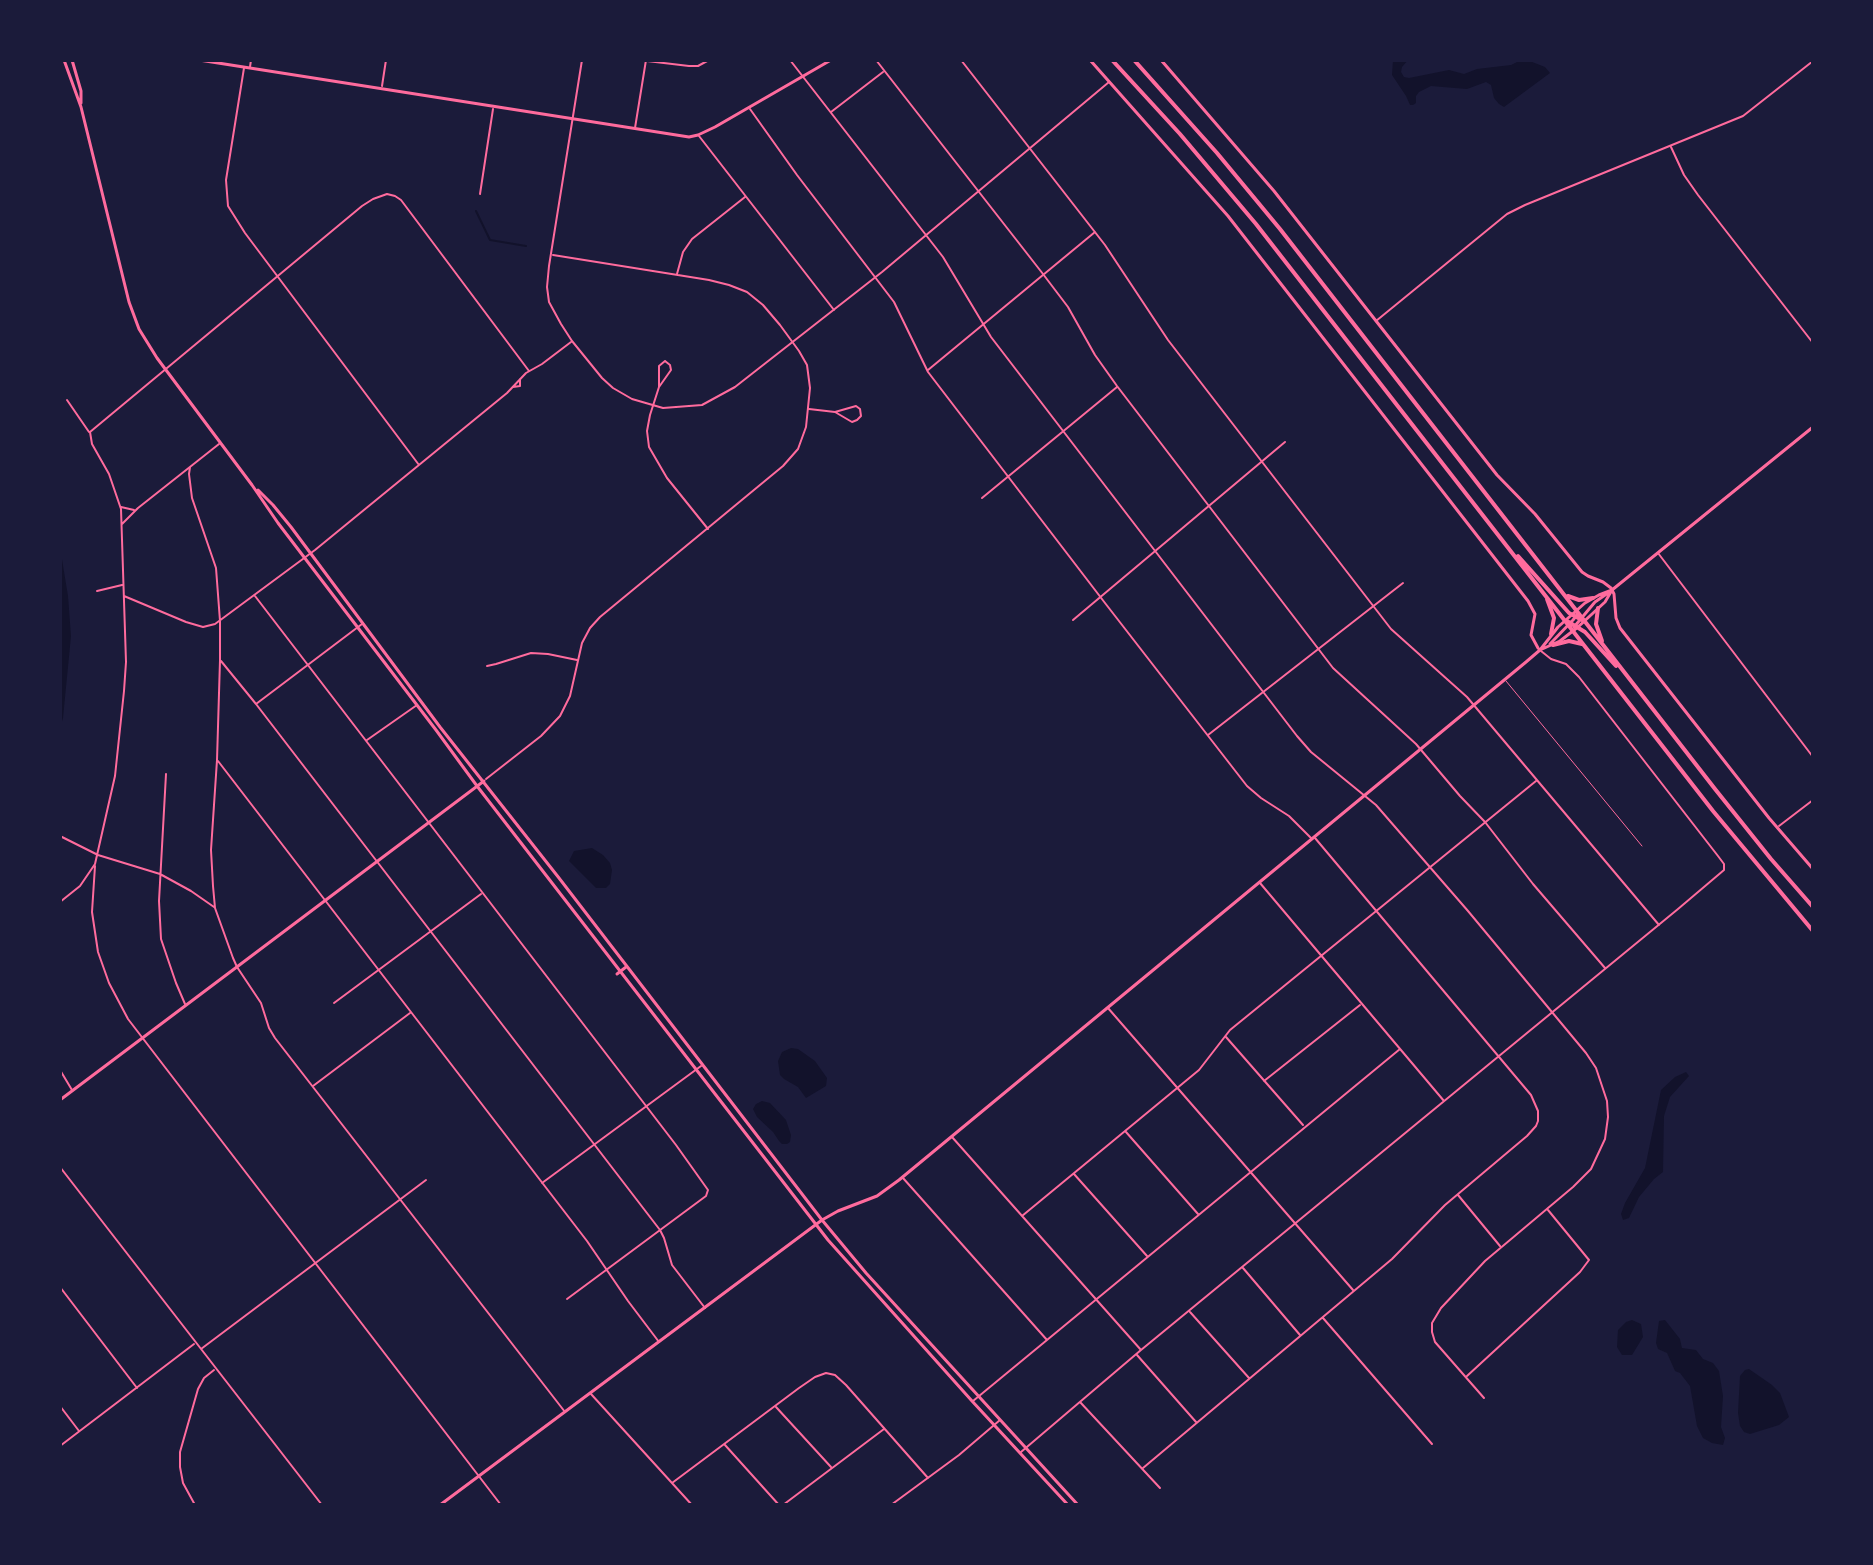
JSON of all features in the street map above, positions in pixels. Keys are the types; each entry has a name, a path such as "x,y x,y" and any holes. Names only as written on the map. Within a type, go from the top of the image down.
{"main road":[{"path":"1112,60 1190,145 1256,224 1547,597 1632,682"},
{"path":"1134,60 1264,210 1565,594 1578,617"},
{"path":"1510,550 1602,643 1757,841 1813,907"},
{"path":"1565,594 1580,601 1593,598"},
{"path":"1547,597 1554,618 1551,634"},
{"path":"1598,608 1596,623 1602,643"},
{"path":"1572,625 1583,644 1739,844 1813,931"},
{"path":"1553,645 1569,641 1583,644"}],"street":[{"path":"64,60 81,107 133,315 165,370 358,627 484,781 822,1220 866,1273 1078,1505"},
{"path":"72,60 81,91 81,107"},
{"path":"199,60 689,137 749,108 831,60"},
{"path":"251,60 226,180 227,202 237,223 419,465"},
{"path":"381,89 386,60"},
{"path":"582,60 547,287 549,302 572,341 613,388 652,406 676,408 707,403 735,387 875,277 1110,82"},
{"path":"634,130 646,61 698,66 709,60"},
{"path":"790,60 954,273 983,324 1063,431 1297,736 1311,752 1366,794 1594,1064 1608,1109 1605,1139 1596,1160 1586,1175 1500,1247 1441,1308 1432,1323 1435,1342 1484,1398"},
{"path":"876,60 1068,307 1117,386 1319,649 1345,680 1420,748 1605,969"},
{"path":"961,60 1125,271 1159,327 1374,607 1396,634 1474,704 1659,925"},
{"path":"1021,1453 1141,1350 1720,875 1724,867 1571,669 1540,650 1531,635 1535,614 1528,600 1253,248 1196,178 1090,60"},
{"path":"1161,60 1274,191 1503,482 1535,514 1582,572 1612,590 1620,628 1813,869"},
{"path":"1376,321 1507,214 1743,116 1813,61"},
{"path":"830,112 884,71"},
{"path":"480,194 493,107"},
{"path":"749,108 894,302 927,371 1207,736 1252,792 1289,816 1313,838 1535,1102 1538,1116 1533,1130 1431,1218 1406,1246 1143,1468"},
{"path":"698,135 834,310"},
{"path":"1671,146 1684,175 1698,195 1813,343"},
{"path":"90,432 362,206 383,195 401,200 529,371"},
{"path":"677,275 683,252 692,239 746,197"},
{"path":"927,371 1095,232"},
{"path":"60,1100 541,736 560,716 570,696 587,633 600,617 792,457 804,436 809,374 793,342 763,305 747,292 729,285 552,255"},
{"path":"124,596 200,626 211,626 220,621 311,554 529,371 572,341"},
{"path":"659,387 659,366 666,361 671,370 659,387 652,406 647,431 650,451 667,478 708,529"},
{"path":"982,498 1117,386"},
{"path":"67,400 90,432 92,444 109,474 120,506 122,524 126,662 119,748 95,864 92,912 98,952 109,983 141,1038 501,1505"},
{"path":"808,409 835,412 856,406 861,416 852,422 835,412"},
{"path":"440,1505 822,1220 877,1196 903,1177 1420,748 1552,643 1597,600 1813,427"},
{"path":"1073,620 1285,442"},
{"path":"122,524 135,510 220,443"},
{"path":"190,467 192,498 216,568 220,660 211,850 215,908 237,967 261,1003 275,1038 565,1412"},
{"path":"252,485 273,505 311,554 477,786 816,1225 1068,1505"},
{"path":"120,506 135,510"},
{"path":"1658,552 1813,757"},
{"path":"1207,736 1403,583"},
{"path":"97,591 124,585"},
{"path":"1540,650 1553,645 1593,598 1612,590"},
{"path":"1578,617 1598,608 1612,590"},
{"path":"255,596 709,1191 567,1299"},
{"path":"256,704 363,623"},
{"path":"1540,650 1551,634 1572,625"},
{"path":"487,666 535,653 578,661"},
{"path":"220,660 660,1230 672,1265 705,1308"},
{"path":"366,741 419,703"},
{"path":"217,760 587,1241 659,1342"},
{"path":"166,774 159,901 161,939 186,1005"},
{"path":"1022,1216 1199,1070 1225,1036 1537,780"},
{"path":"1778,827 1813,800"},
{"path":"60,836 98,855 160,874 215,908"},
{"path":"60,902 82,883 95,864"},
{"path":"1260,882 1444,1101"},
{"path":"82,883 93,885"},
{"path":"334,1003 482,893"},
{"path":"618,972 626,967"},
{"path":"1264,1081 1361,1003"},
{"path":"1107,1007 1353,1291"},
{"path":"312,1087 411,1012"},
{"path":"1225,1036 1305,1127"},
{"path":"972,1401 1400,1049"},
{"path":"541,1183 702,1065"},
{"path":"60,1070 72,1090"},
{"path":"1125,1131 1199,1215"},
{"path":"951,1136 1141,1350"},
{"path":"60,1167 322,1505"},
{"path":"1074,1173 1148,1257"},
{"path":"903,1177 1047,1340"},
{"path":"200,1349 426,1180"},
{"path":"1457,1195 1500,1247"},
{"path":"1466,1377 1584,1267 1589,1258 1547,1209"},
{"path":"1242,1267 1300,1335"},
{"path":"60,1287 137,1388"},
{"path":"1189,1311 1249,1378"},
{"path":"1322,1317 1432,1444"},
{"path":"60,1446 195,1343"},
{"path":"1137,1354 1196,1423"},
{"path":"195,1505 183,1483 180,1452 198,1389 204,1378 215,1369"},
{"path":"672,1483 815,1377 826,1373 835,1375 846,1385 928,1478"},
{"path":"590,1393 692,1505"},
{"path":"1080,1401 1160,1488"},
{"path":"60,1406 79,1432"},
{"path":"776,1406 832,1468"},
{"path":"891,1505 1001,1420"},
{"path":"724,1445 781,1505 884,1429"}],"lane":[{"path":"1504,679 1642,846"}],"shaded area":[{"path":"1393,60 1408,60 1401,72 1409,78 1449,70 1464,74 1477,69 1511,65 1521,60 1545,67 1550,73 1504,107 1494,98 1491,85 1486,82 1467,89 1431,86 1419,92 1416,103 1410,105 1392,75"},
{"path":"60,547 71,636 60,728"},
{"path":"592,848 610,863 610,884 606,888 596,888 569,861 574,851"},
{"path":"798,1049 815,1061 827,1078 826,1086 806,1098 798,1087 780,1075 778,1061 782,1052"},
{"path":"1686,1072 1689,1076 1670,1097 1664,1116 1663,1172 1639,1197 1629,1218 1623,1220 1621,1214 1625,1203 1645,1168 1661,1090"},
{"path":"762,1101 770,1103 786,1120 791,1135 787,1144 782,1144 757,1117 753,1109"},
{"path":"1632,1320 1641,1324 1643,1337 1632,1355 1622,1355 1617,1347 1618,1330"},
{"path":"1665,1320 1680,1339 1682,1348 1696,1350 1719,1371 1723,1396 1723,1445 1703,1438 1697,1426 1690,1386 1675,1371 1667,1353 1658,1349 1659,1321"},
{"path":"1749,1369 1780,1393 1789,1417 1779,1425 1750,1434 1740,1426 1738,1413 1740,1376"}],"waterway":[{"path":"476,211 490,240 526,246"}]}
